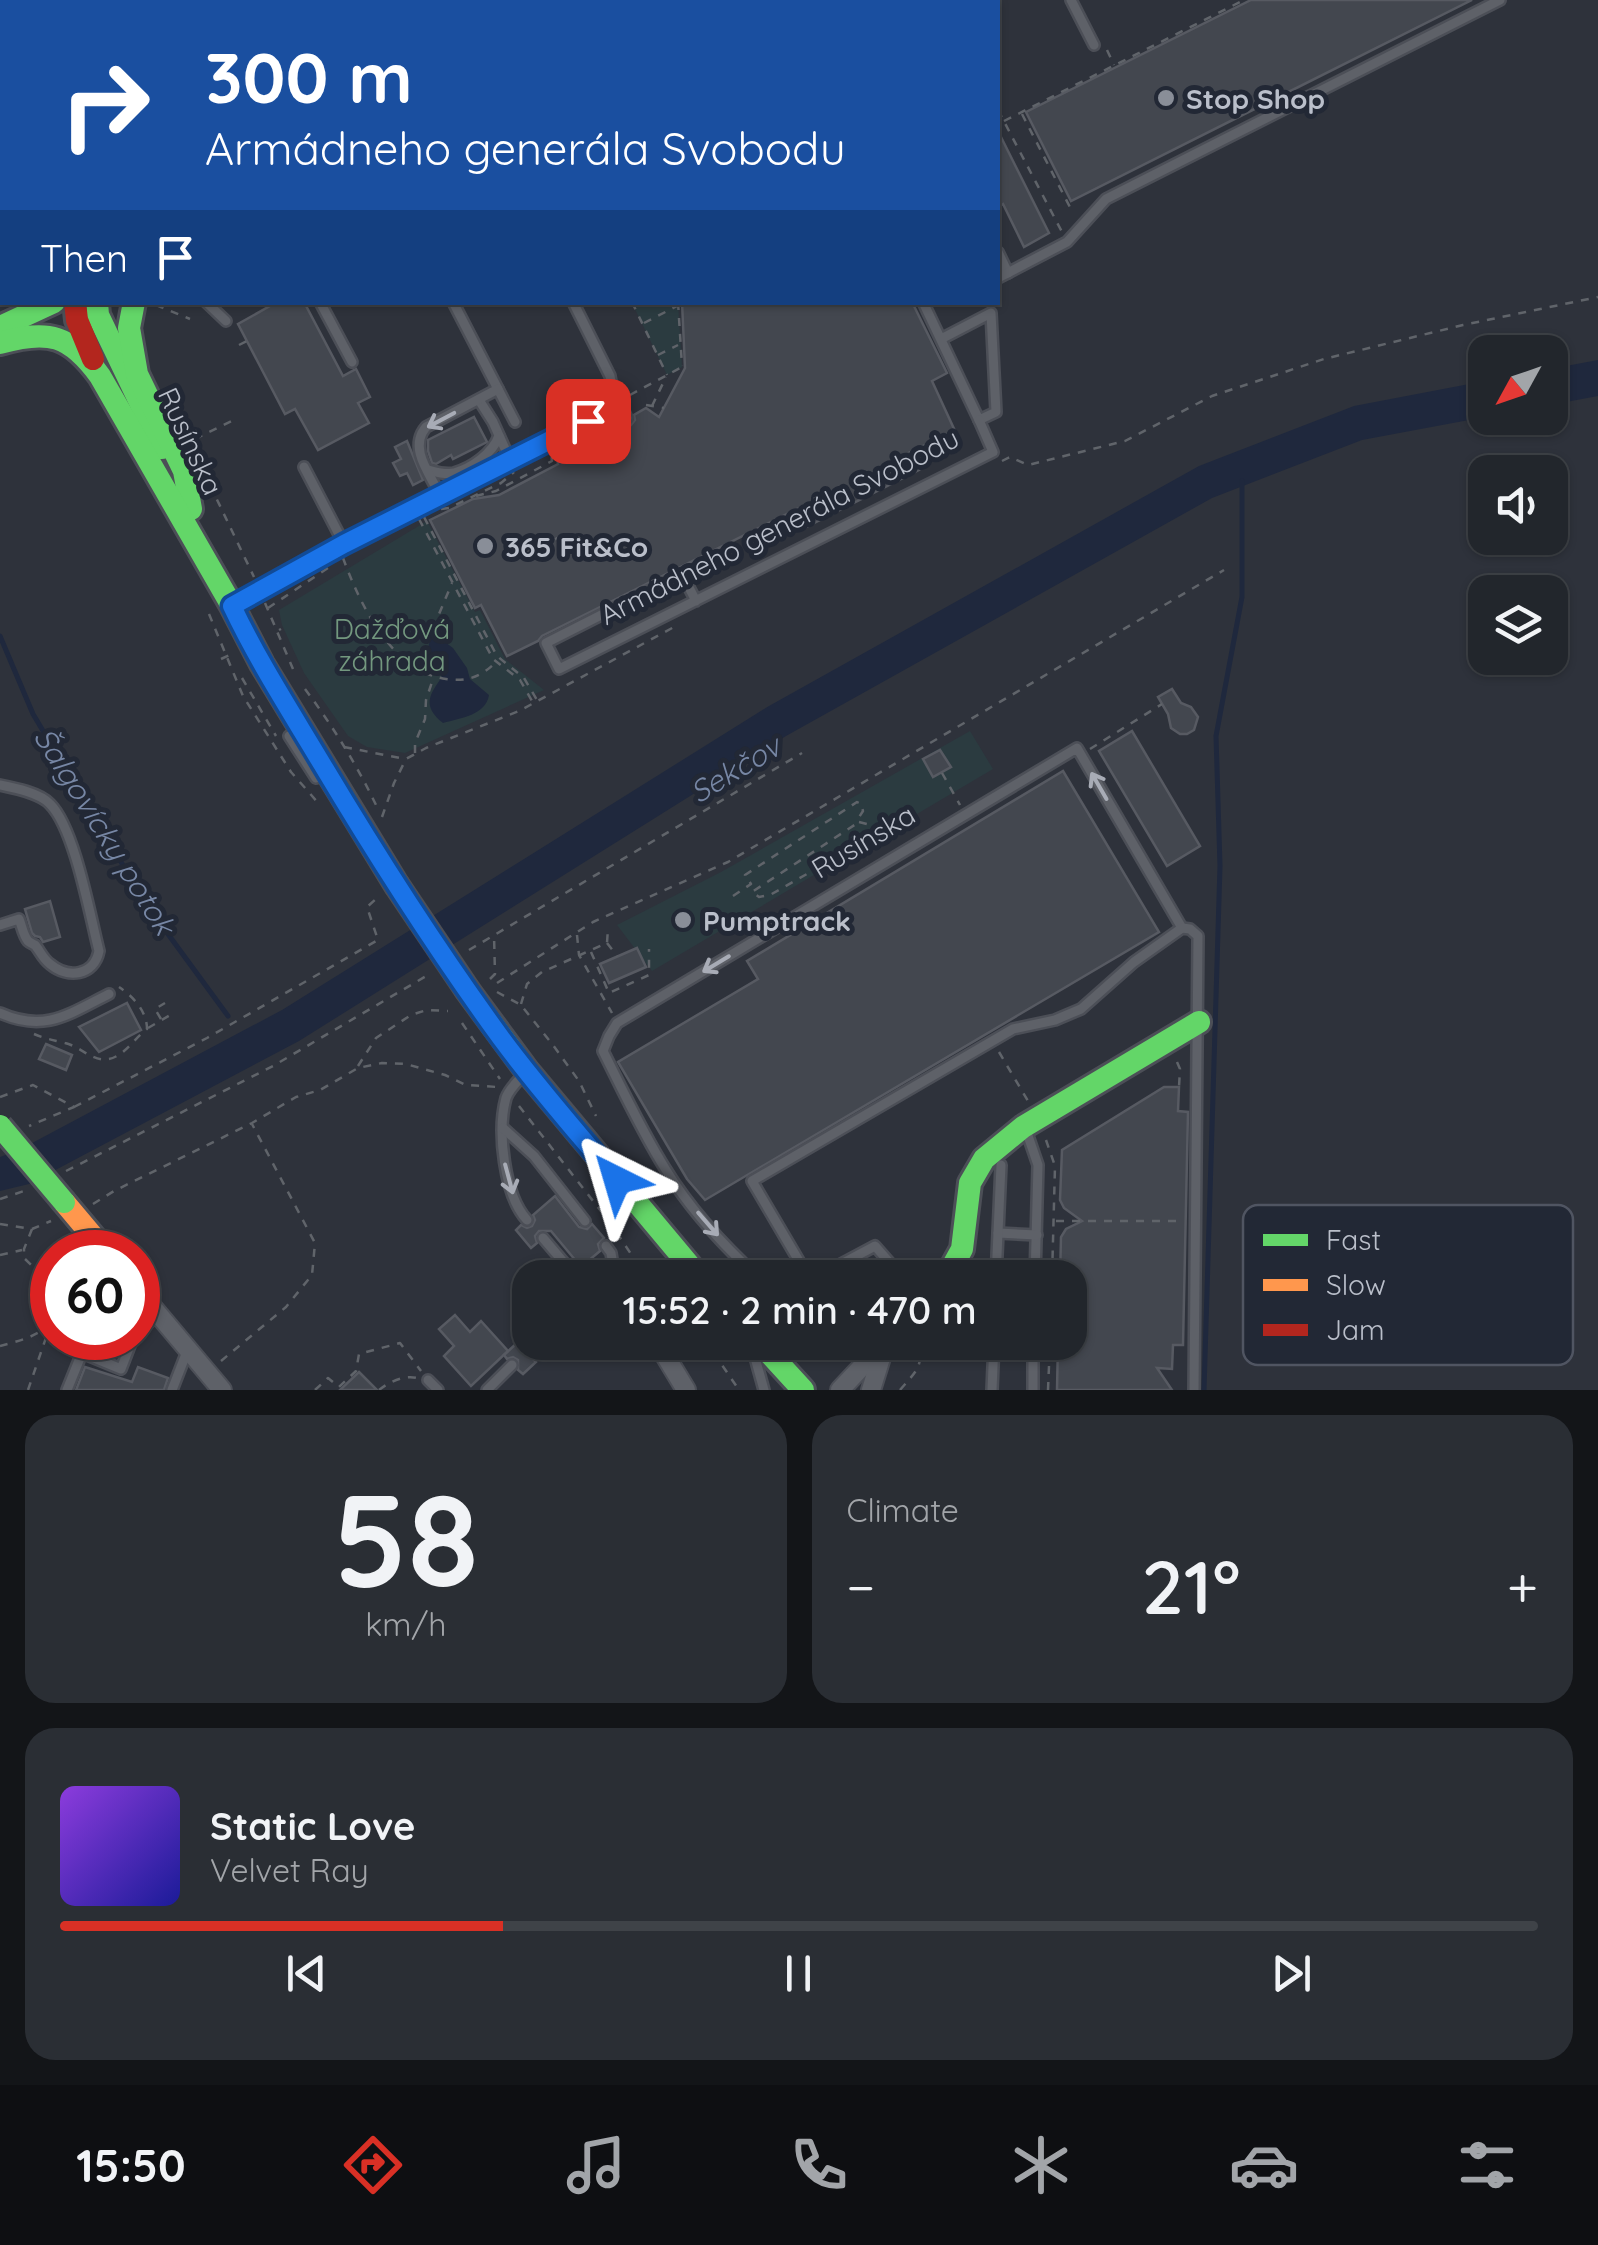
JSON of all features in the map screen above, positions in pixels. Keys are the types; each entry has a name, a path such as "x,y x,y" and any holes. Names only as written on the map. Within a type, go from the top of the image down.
{"main road":[{"path":"0,327 48,305"},
{"path":"75,305 77,320 100,376"},
{"name":"Rusínska","path":"97,305 98,315 191,509 250,645 361,828 387,890 526,1071 684,1260"},
{"path":"133,305 129,328 138,374 184,472 191,509"},
{"path":"0,343 26,334 68,342 84,353 100,376"},
{"name":"Rusínska","path":"100,376 232,606"},
{"path":"960,1260 966,1236 969,1189 977,1168 990,1152 1199,1022"},
{"path":"0,1126 65,1212 83,1230"},
{"path":"776,1360 803,1390"}],"street":[{"path":"160,1316 212,1383"},
{"path":"668,1360 686,1390"},
{"path":"840,1390 867,1360"},
{"path":"871,1390 878,1360"}],"lane":[{"path":"1071,0 1094,46"},
{"path":"1000,277 1067,242 1106,199 1500,0"},
{"path":"1000,256 1008,273"},
{"path":"209,305 226,320"},
{"path":"322,305 352,362"},
{"path":"456,305 515,422"},
{"path":"574,305 627,418"},
{"path":"924,305 940,339 979,420 996,412 991,313 940,339"},
{"path":"255,677 232,606 344,544 596,416 613,388"},
{"path":"440,495 418,451 423,430 498,389"},
{"path":"479,400 510,460"},
{"name":"Armádneho generála Svobodu","path":"696,601 682,574 546,643 560,669 696,601 994,452 979,420"},
{"path":"428,470 455,473 486,456 500,436"},
{"path":"304,468 344,544"},
{"path":"281,722 309,771 361,828"},
{"name":"Rusínska","path":"617,1024 1077,748 1080,755"},
{"path":"1080,755 1182,928"},
{"path":"0,785 51,804 65,830 99,951 94,966 71,974 48,962 26,939 20,919 0,924"},
{"path":"801,1260 752,1181 1013,1029 1055,1020 1081,1009 1134,962 1182,928 1190,929 1198,936 1199,1022 1194,1390"},
{"path":"0,1013 18,1021 55,1021 112,990"},
{"path":"617,1024 603,1052 646,1136 668,1174 739,1260"},
{"path":"526,1071 506,1097 503,1128 505,1168 521,1214 527,1220"},
{"path":"1025,1127 1038,1166 1035,1260"},
{"path":"503,1128 534,1156 585,1221"},
{"path":"997,1260 1001,1165"},
{"path":"998,1233 1036,1235"},
{"path":"542,1238 562,1260"},
{"path":"606,1246 611,1260"},
{"path":"847,1260 874,1246 887,1260"},
{"path":"172,1390 188,1349"},
{"path":"68,1390 79,1360"},
{"path":"99,1360 121,1369 125,1360"},
{"path":"756,1360 764,1390"},
{"path":"992,1390 993,1360"},
{"path":"1032,1390 1033,1360"},
{"path":"487,1390 512,1365"},
{"path":"428,1380 438,1390"}],"path":[{"path":"1004,121 1244,0"},
{"path":"1022,112 1080,227"},
{"path":"1000,114 1067,242"},
{"path":"992,466 1010,457 1028,465 1125,441 1212,396 1324,359 1463,324 1598,298"},
{"path":"158,305 190,318"},
{"path":"633,305 666,376 652,406"},
{"path":"642,324 676,305"},
{"path":"630,394 684,368 678,305"},
{"path":"240,346 248,341"},
{"path":"657,355 680,343"},
{"path":"646,405 664,408"},
{"path":"194,440 236,419"},
{"path":"437,510 496,491 552,461 551,452"},
{"path":"496,491 517,469"},
{"path":"424,515 497,656 524,678 536,702 520,680 496,662 418,518 424,515"},
{"path":"542,549 562,539"},
{"path":"343,558 352,587 369,617 407,661 442,679 470,679 496,662"},
{"path":"268,608 329,567"},
{"path":"250,568 298,679 365,782 382,819 406,759 536,702 680,623"},
{"path":"496,983 593,922 728,862 1224,570"},
{"path":"415,754 432,676 424,650 452,583"},
{"path":"221,659 230,654 284,748"},
{"path":"1080,755 1162,704"},
{"path":"344,747 406,759"},
{"path":"464,954 802,753"},
{"path":"942,773 966,815"},
{"path":"733,896 751,884 745,875 857,802 863,810 852,827 752,892 759,897 770,895 869,838 868,824 859,822 852,827"},
{"path":"30,1125 74,1107 207,1038 378,940 367,907 387,890"},
{"path":"608,928 607,943 617,956"},
{"path":"577,932 579,956 617,1024"},
{"path":"468,991 495,974 494,935"},
{"path":"521,1005 527,984 542,972 607,943"},
{"path":"602,997 649,975 650,948"},
{"path":"591,950 609,994"},
{"path":"57,1176 273,1066 434,972"},
{"path":"112,990 126,992 136,1002 147,1029"},
{"path":"468,991 497,991 521,1005 579,1080 600,1122"},
{"path":"468,991 497,1074"},
{"path":"162,1020 156,1009 166,1003"},
{"path":"358,1068 376,1038 411,1015 427,1010 448,1011"},
{"path":"35,1034 52,1042 68,1043 99,1060 125,1050 130,1041 172,1014"},
{"path":"0,1224 32,1228 252,1123 296,1097 320,1090 358,1068 406,1064 466,1085 500,1087"},
{"path":"0,1098 33,1086 74,1107"},
{"path":"518,1105 635,1260"},
{"path":"212,1383 218,1362 286,1307 312,1275 316,1243 252,1123"},
{"path":"0,1199 25,1191"},
{"path":"1054,1221 1196,1221"},
{"path":"30,1264 24,1258 24,1250 32,1228"},
{"path":"0,1255 24,1250"},
{"path":"711,1254 716,1260"},
{"path":"0,1346 30,1337"},
{"path":"314,1390 328,1378 338,1387 356,1371 360,1354 400,1342 428,1380"},
{"path":"28,1390 38,1360"},
{"path":"717,1360 740,1390"},
{"path":"900,1390 921,1360"},
{"path":"1048,1390 1049,1360"},
{"path":"378,1390 388,1382 410,1376 428,1380"}],"green space":[{"path":"633,305 678,305 682,367 667,375"},
{"name":"Dažďová záhrada","path":"427,521 505,659 544,690 405,753 367,747 348,736 304,673 279,610"},
{"path":"970,731 993,769 652,971 617,925 721,872"}],"water":[{"path":"1598,360 1598,396 1568,402 1568,366"},
{"path":"1468,384 1468,420 1362,440 1212,498 786,736 299,1041 29,1184 0,1191 0,1157 282,1010 769,706 1199,466 1354,406"},
{"path":"437,636 453,648 470,679 489,695 478,711 443,723 430,706 442,677 426,656 430,640"}],"building":[{"name":"Stop Shop","path":"1251,0 1472,0 1071,201 1026,112"},
{"path":"1000,135 1049,233 1024,247 1003,204 1000,206"},
{"path":"272,305 306,305 343,376 356,369 370,397 358,403 369,423 318,450 295,409 285,414 238,324"},
{"path":"682,305 913,305 947,373 932,381 955,431 910,452 919,470 806,527 797,509 507,656 481,605 475,608 430,520 473,499 499,495 558,464 557,453 620,422 631,425 634,415 646,408 659,417 685,368"},
{"path":"474,417 487,442 453,459 451,455 432,463 428,440"},
{"path":"407,441 423,480 413,485 407,473 400,476 393,463 401,459 395,447"},
{"path":"1172,689 1198,717 1194,730 1187,734 1171,728 1158,697"},
{"path":"1132,731 1200,846 1167,866 1099,751"},
{"path":"940,750 951,767 933,777 923,759"},
{"path":"1063,771 1159,932 705,1200 687,1179 618,1062 758,979 747,961"},
{"path":"50,901 60,937 43,942 32,933 25,909"},
{"path":"637,948 646,967 609,983 600,964"},
{"path":"127,1003 141,1030 99,1052 79,1027"},
{"path":"46,1044 72,1055 66,1070 39,1059"},
{"path":"1164,1087 1179,1087 1178,1111 1188,1112 1183,1345 1173,1345 1172,1369 1157,1368 1172,1390 1057,1390 1058,1360 1087,1360 1087,1260 1060,1260 1061,1237 1066,1229 1082,1221 1064,1208 1060,1200 1062,1150"},
{"path":"555,1196 579,1227 587,1229 592,1224 604,1238 598,1244 600,1251 589,1260 575,1260 551,1231 539,1231 535,1236 537,1243 531,1248 516,1230 521,1225 532,1226 533,1215"},
{"path":"455,1315 470,1332 481,1321 508,1351 471,1386 444,1356 454,1346 439,1329"},
{"path":"518,1360 536,1362 523,1374 518,1370"},
{"path":"85,1367 132,1382 138,1367 168,1378 164,1390 76,1390"},
{"path":"359,1372 377,1390 340,1390"}],"waterway":[{"path":"1204,1390 1220,866 1216,736 1242,597 1242,481"},
{"name":"Šalgovícky potok","path":"0,636 33,714 146,904 228,1016"}],"traffic: fast":[{"path":"0,327 48,305"},
{"path":"97,305 98,315 162,448"},
{"path":"133,305 129,328 137,374 184,471 191,509"},
{"path":"0,343 32,336 57,339 79,352 100,376 262,664 396,884"},
{"path":"468,991 527,1071 685,1260"},
{"path":"956,1260 962,1249 970,1183 984,1159 1023,1127 1199,1022"},
{"path":"0,1126 64,1202"},
{"path":"776,1360 803,1390"}],"traffic: slow":[{"path":"64,1202 88,1230"}],"traffic: jam":[{"path":"75,305 77,320 93,359"},
{"path":"396,884 468,991"}],"place":[{"name":"Stop Shop","path":"1166,98"},
{"name":"365 Fit&Co","path":"485,546"},
{"name":"Pumptrack","path":"683,920"}],"route":[{"path":"588,421 344,544 232,606 250,645 432,937 526,1071 617,1180"}],"water label":[{"name":"Sekčov","path":"735,769"}]}
